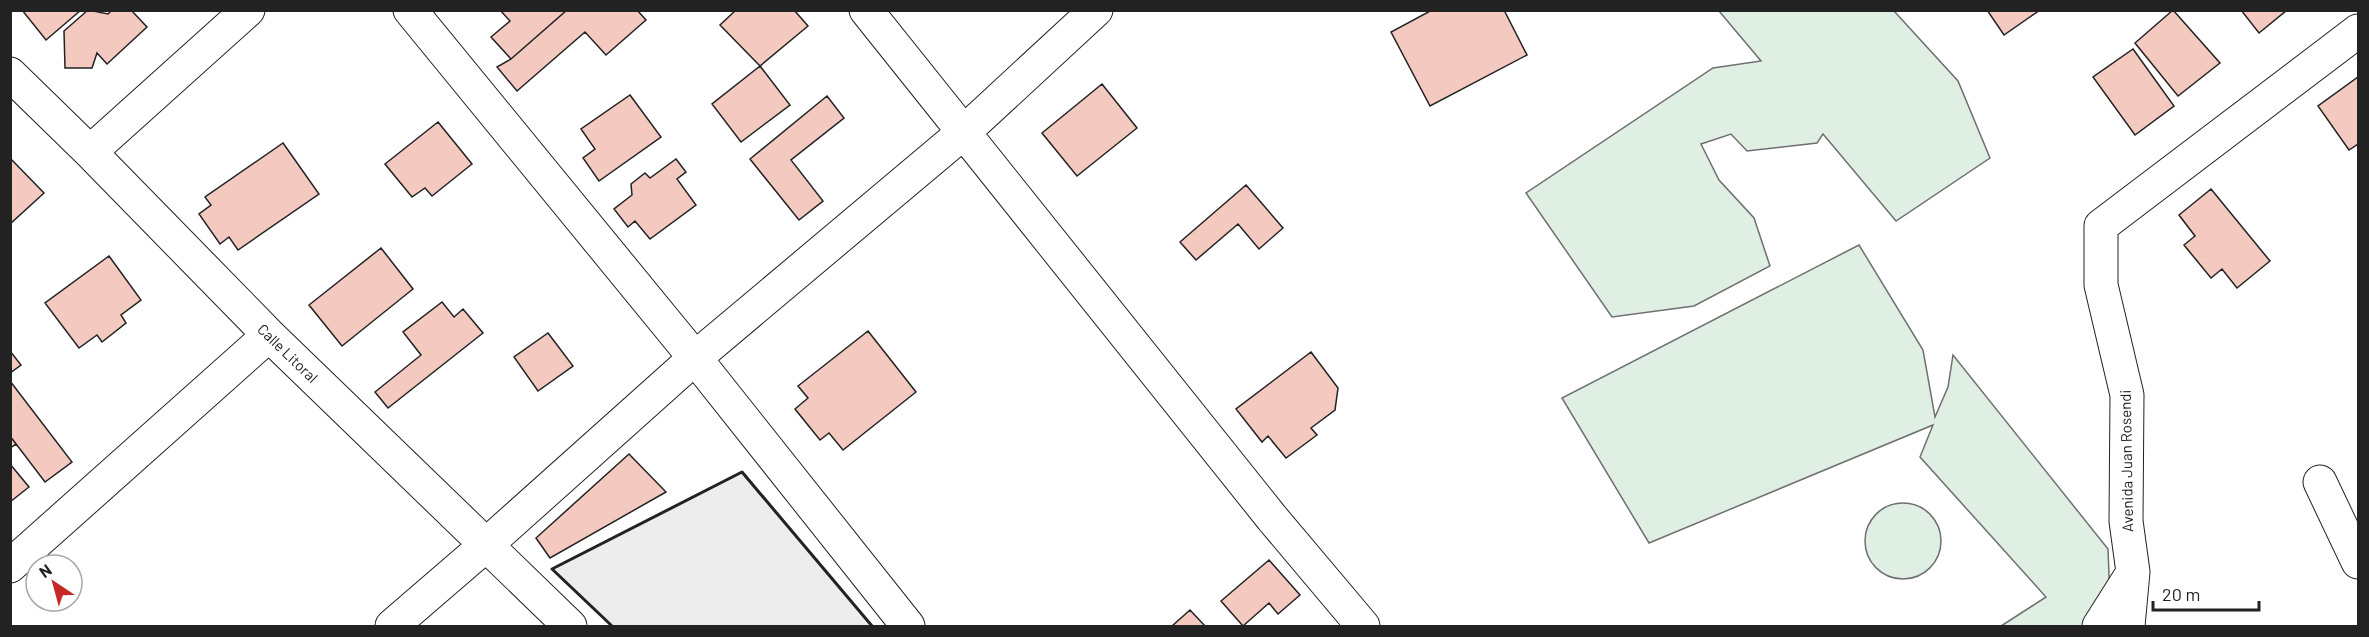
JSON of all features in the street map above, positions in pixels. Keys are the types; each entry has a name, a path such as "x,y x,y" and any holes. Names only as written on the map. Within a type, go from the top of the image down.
{"street":[{"path":"90,152 248,10"},
{"path":"410,10 695,358 908,627"},
{"path":"866,10 1355,624"},
{"path":"392,627 695,358 964,132 1096,10"},
{"name":"Avenida Juan Rosendi","path":"2128,627 2133,572 2126,521 2127,395 2101,285 2101,226 2358,31"},
{"name":"Calle Litoral","path":"10,74 90,152 269,335 570,627"},
{"path":"10,566 269,335"},
{"path":"2320,482 2358,562"},
{"path":"2099,627 2133,572"}],"green space":[{"path":"1719,11 1894,11 1958,81 1990,158 1896,221 1823,134 1817,143 1747,151 1731,134 1701,144 1719,180 1754,218 1770,266 1694,306 1612,317 1526,193 1713,68 1761,61"},
{"path":"1859,245 1923,350 1935,417 1948,387 1953,355 2108,549 2111,626 2001,626 2046,597 1920,457 1933,425 1649,543 1562,398"},
{"path":"1903,503 1917,506 1930,514 1938,527 1941,541 1938,555 1930,568 1917,576 1903,579 1889,576 1876,568 1868,555 1865,541 1868,527 1876,514 1889,506"}],"shaded area":[{"path":"742,472 872,626 612,626 552,569"}],"building":[{"path":"22,10 81,10 46,40"},
{"path":"88,10 108,14 112,10 131,10 147,27 107,64 97,53 92,68 65,68 64,31"},
{"path":"500,10 567,10 511,59 491,37 510,21"},
{"path":"567,10 637,10 646,20 606,55 585,32 517,91 497,67 511,59"},
{"path":"736,10 794,10 808,26 760,66 720,25"},
{"path":"1432,10 1504,10 1527,55 1430,106 1391,32"},
{"path":"1987,10 2040,10 2004,35"},
{"path":"2173,10 2220,63 2178,96 2135,43"},
{"path":"2241,10 2287,10 2259,33"},
{"path":"2133,49 2174,106 2135,135 2093,77"},
{"path":"760,66 790,105 741,142 712,104"},
{"path":"2358,77 2358,144 2349,150 2318,106"},
{"path":"1102,84 1137,128 1077,176 1042,133"},
{"path":"630,95 661,137 599,181 583,158 595,149 581,129"},
{"path":"827,96 844,118 791,160 823,201 799,220 750,159"},
{"path":"438,122 472,164 432,196 425,188 412,197 385,164"},
{"path":"283,143 319,194 238,250 229,237 220,244 199,214 211,205 205,197"},
{"path":"10,158 44,193 10,224"},
{"path":"676,159 686,172 677,179 696,205 650,239 635,221 628,227 614,209 632,195 631,184 645,173 650,178"},
{"path":"1246,185 1283,228 1259,249 1238,224 1196,260 1180,242"},
{"path":"2211,189 2270,261 2237,288 2222,269 2211,278 2184,245 2195,236 2179,215"},
{"path":"381,248 413,289 342,346 309,305"},
{"path":"109,256 141,300 121,315 126,323 102,342 97,335 79,348 45,303"},
{"path":"442,302 454,317 463,309 483,333 388,408 375,392 421,355 403,332"},
{"path":"868,331 916,392 843,450 829,433 820,440 795,409 808,398 798,386"},
{"path":"548,333 573,366 538,391 514,357"},
{"path":"10,351 21,365 10,373"},
{"path":"1311,352 1338,388 1335,410 1311,428 1317,435 1286,458 1268,436 1262,442 1236,409"},
{"path":"10,381 72,462 45,482 10,436"},
{"path":"10,436 16,444 10,448"},
{"path":"629,454 666,492 550,558 536,538"},
{"path":"10,464 29,487 10,502"},
{"path":"1269,560 1300,595 1278,614 1269,603 1243,626 1221,601"},
{"path":"1190,610 1205,626 1172,626"}],"wall":[{"path":"612,626 552,569 742,472 872,626"}]}
